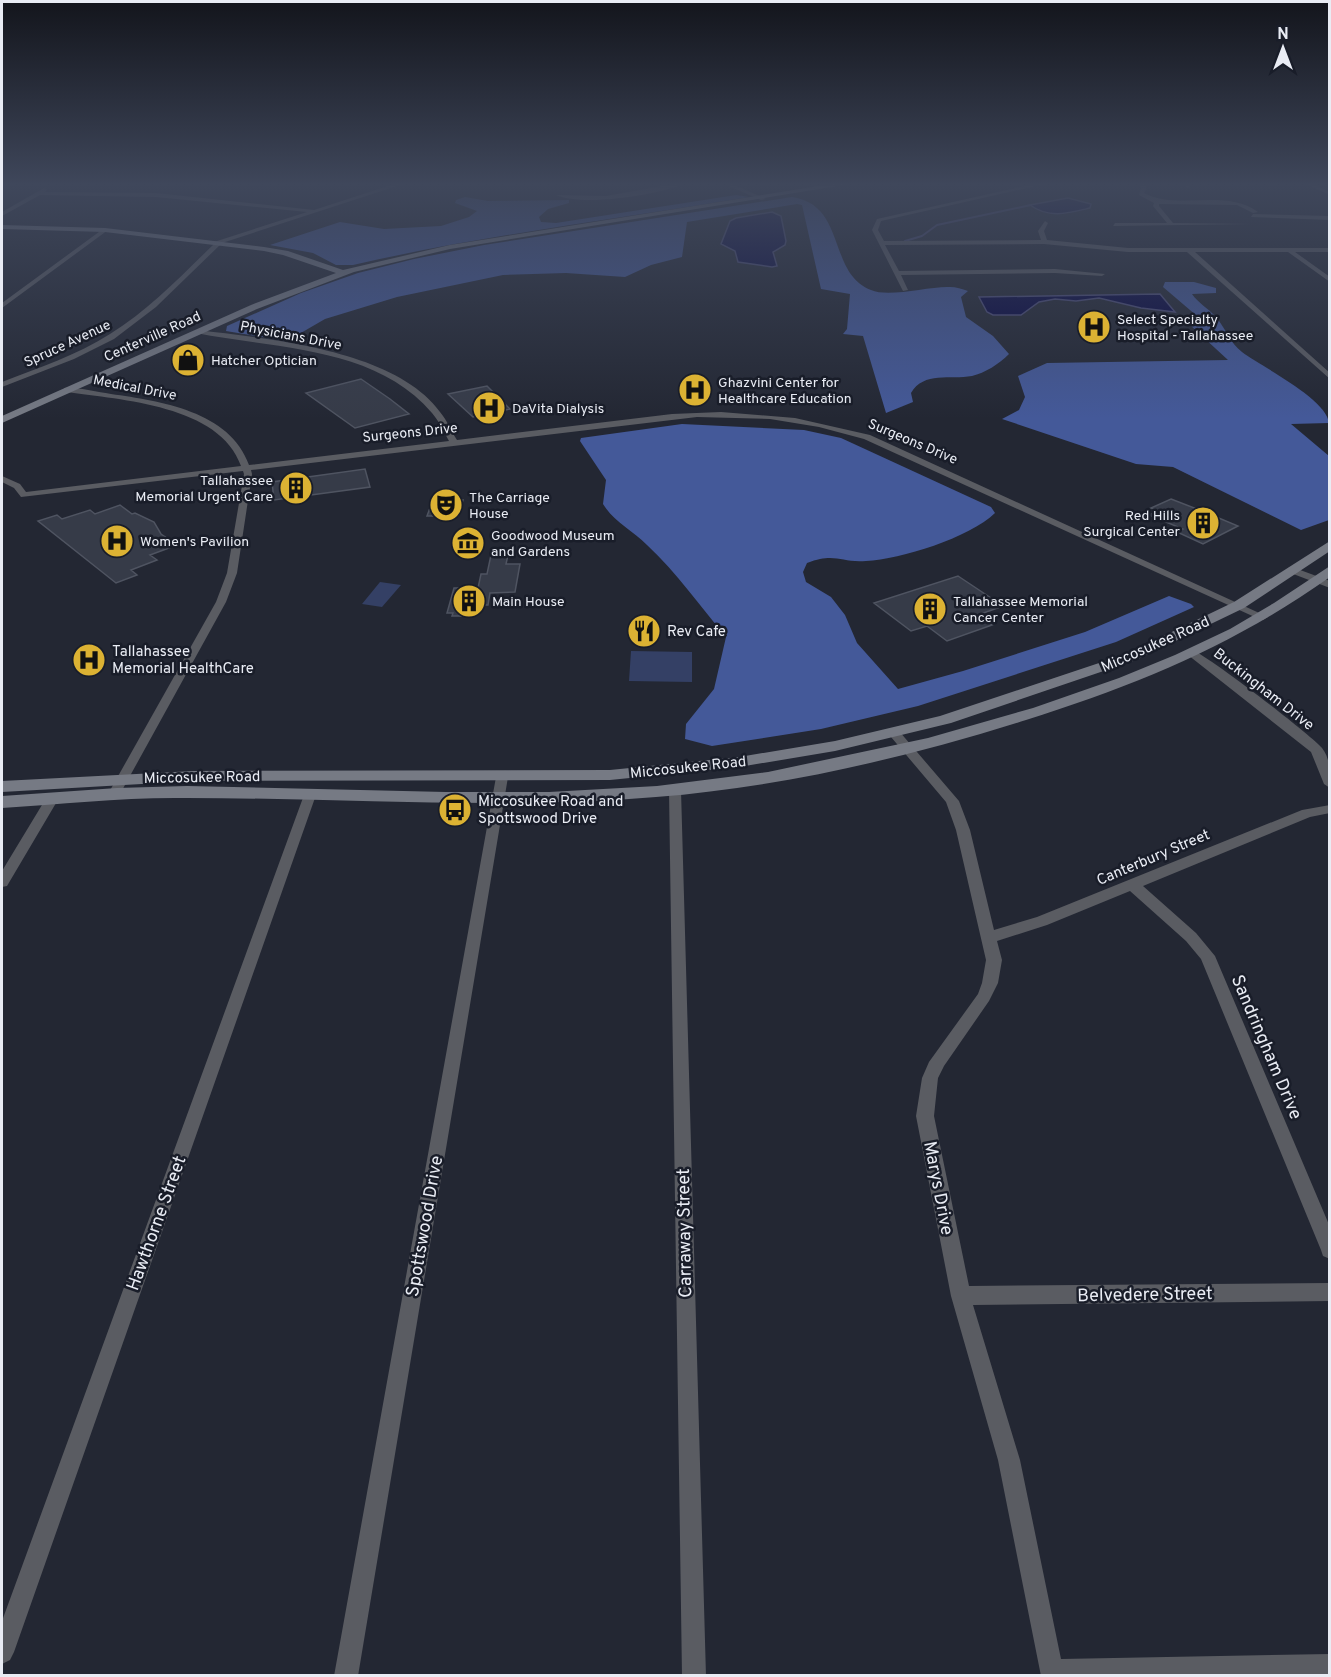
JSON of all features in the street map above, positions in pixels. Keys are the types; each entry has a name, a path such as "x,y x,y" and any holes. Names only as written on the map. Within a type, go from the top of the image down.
{"street":[{"path":"2,306 61,262"},
{"name":"Spruce Avenue","path":"2,385 68,358 112,336 138,318 197,262"},
{"path":"312,262 344,273"},
{"name":"Centerville Road","path":"2,420 273,299 344,273 388,262"},
{"path":"892,262 905,290"},
{"path":"1203,262 1329,377"},
{"path":"1305,262 1329,280"},
{"path":"897,273 1066,271 1102,274"},
{"name":"Physicians Drive","path":"198,332 301,347 342,358 381,373 407,387 430,406 443,420 454,442"},
{"name":"Medical Drive","path":"67,390 162,406 200,419 217,428 234,442 246,467"},
{"name":"Surgeons Drive","path":"2,479 16,486 24,495 689,414 764,416 820,424 867,437 897,449 1263,616"},
{"path":"118,786 225,593 236,548 248,474 246,467"},
{"name":"Miccosukee Road","path":"2,802 52,798 194,776 610,775 748,761 895,734 1005,701 1131,657 1239,605 1329,545"},
{"path":"1292,570 1323,582"},
{"name":"Miccosukee Road","path":"2,787 118,786 184,792 498,797 611,795 764,779 908,750 1087,695 1192,653 1323,582 1329,570"},
{"name":"Buckingham Drive","path":"1192,653 1317,750 1329,784"},
{"name":"Marys Drive","path":"895,734 952,801 963,830 994,960 990,983 984,997 937,1062 930,1078 925,1116 961,1296 1009,1460 1053,1673"},
{"path":"611,795 646,786 672,769"},
{"path":"416,796 420,777"},
{"name":"Spottswood Drive","path":"346,1676 502,777"},
{"name":"Carraway Street","path":"675,790 694,1676"},
{"name":"Hawthorne Street","path":"2,1652 310,795"},
{"path":"2,882 52,798"},
{"name":"Canterbury Street","path":"990,937 1015,931 1307,813 1329,809"},
{"name":"Sandringham Drive","path":"1132,884 1191,937 1208,956 1329,1250"},
{"name":"Belvedere Street","path":"961,1296 1329,1292"},
{"path":"1053,1673 1329,1666"}],"shaded area":[{"path":"331,262 365,262 353,265 336,265"},
{"path":"401,262 662,262 625,277 566,273 503,275 397,297 325,319 287,341 226,331 227,326 301,293 358,273"},
{"path":"740,262 776,262 777,266"},
{"path":"815,262 845,262 857,281 879,292 950,287 968,291 961,297 966,317 993,336 1009,354 992,368 977,375 930,379 923,382 911,393 913,402 886,413 863,336 843,334 847,329 850,294 821,289"},
{"path":"1165,282 1194,282 1216,288 1216,293 1192,294 1215,316 1242,352 1306,394 1326,414 1329,423 1291,424 1329,456 1329,520 1301,530 1173,467 1136,464 1002,419 1019,410 1025,397 1018,376 1047,363 1228,360 1190,325 1197,316 1163,287"},
{"path":"1160,294 1175,312 1141,308 1099,298 1076,301 1055,299 1039,302 1021,315 993,315 987,312 979,297"},
{"path":"682,424 804,430 841,438 991,507 995,513 969,531 915,552 866,561 825,558 807,563 803,572 806,582 831,597 845,615 857,643 898,689 1085,632 1169,596 1194,607 1116,642 918,706 821,729 712,746 685,739 686,724 714,689 726,637 668,567 607,510 603,504 606,480 580,441 581,438"},
{"path":"380,582 401,585 382,607 362,604"},
{"path":"631,651 692,652 692,682 629,681"}],"building":[{"path":"361,379 409,414 355,428 306,393"},
{"path":"487,386 510,409 473,417 448,394"},
{"path":"365,469 370,487 274,500 272,482"},
{"name":"Red Hills Surgical Center","path":"1171,499 1238,526 1203,544 1177,532 1183,529 1149,515 1158,511 1151,508"},
{"name":"The Carriage House","path":"433,500 463,500 458,516 427,516"},
{"name":"Women's Pavilion","path":"120,505 132,514 135,513 154,522 161,534 177,545 150,555 157,560 131,570 137,575 116,583 38,521 57,515 62,519 90,510 95,514"},
{"path":"491,555 508,555 506,564 520,564 515,592 490,593 488,605 478,605 476,613 472,616 452,616 453,613 447,613 454,588 478,588 481,574 487,574"},
{"name":"Tallahassee Memorial Cancer Center","path":"958,576 1003,606 978,615 992,625 947,641 927,626 911,631 874,603"},
{"name":"Rev Cafe","path":"636,625 653,625 653,637 636,637"}],"place":[{"name":"Select Specialty Hospital - Tallahassee","path":"1094,327"},
{"name":"Hatcher Optician","path":"188,360"},
{"name":"Ghazvini Center for Healthcare Education","path":"695,390"},
{"name":"DaVita Dialysis","path":"489,408"},
{"name":"Tallahassee Memorial Urgent Care","path":"296,488"},
{"name":"The Carriage House","path":"446,505"},
{"name":"Red Hills Surgical Center","path":"1203,523"},
{"name":"Women's Pavilion","path":"117,541"},
{"name":"Goodwood Museum and Gardens","path":"468,543"},
{"name":"Main House","path":"469,601"},
{"name":"Tallahassee Memorial Cancer Center","path":"930,609"},
{"name":"Rev Cafe","path":"644,631"},
{"name":"Tallahassee Memorial HealthCare","path":"89,660"},
{"name":"Miccosukee Road and Spottswood Drive","path":"455,810"}]}
